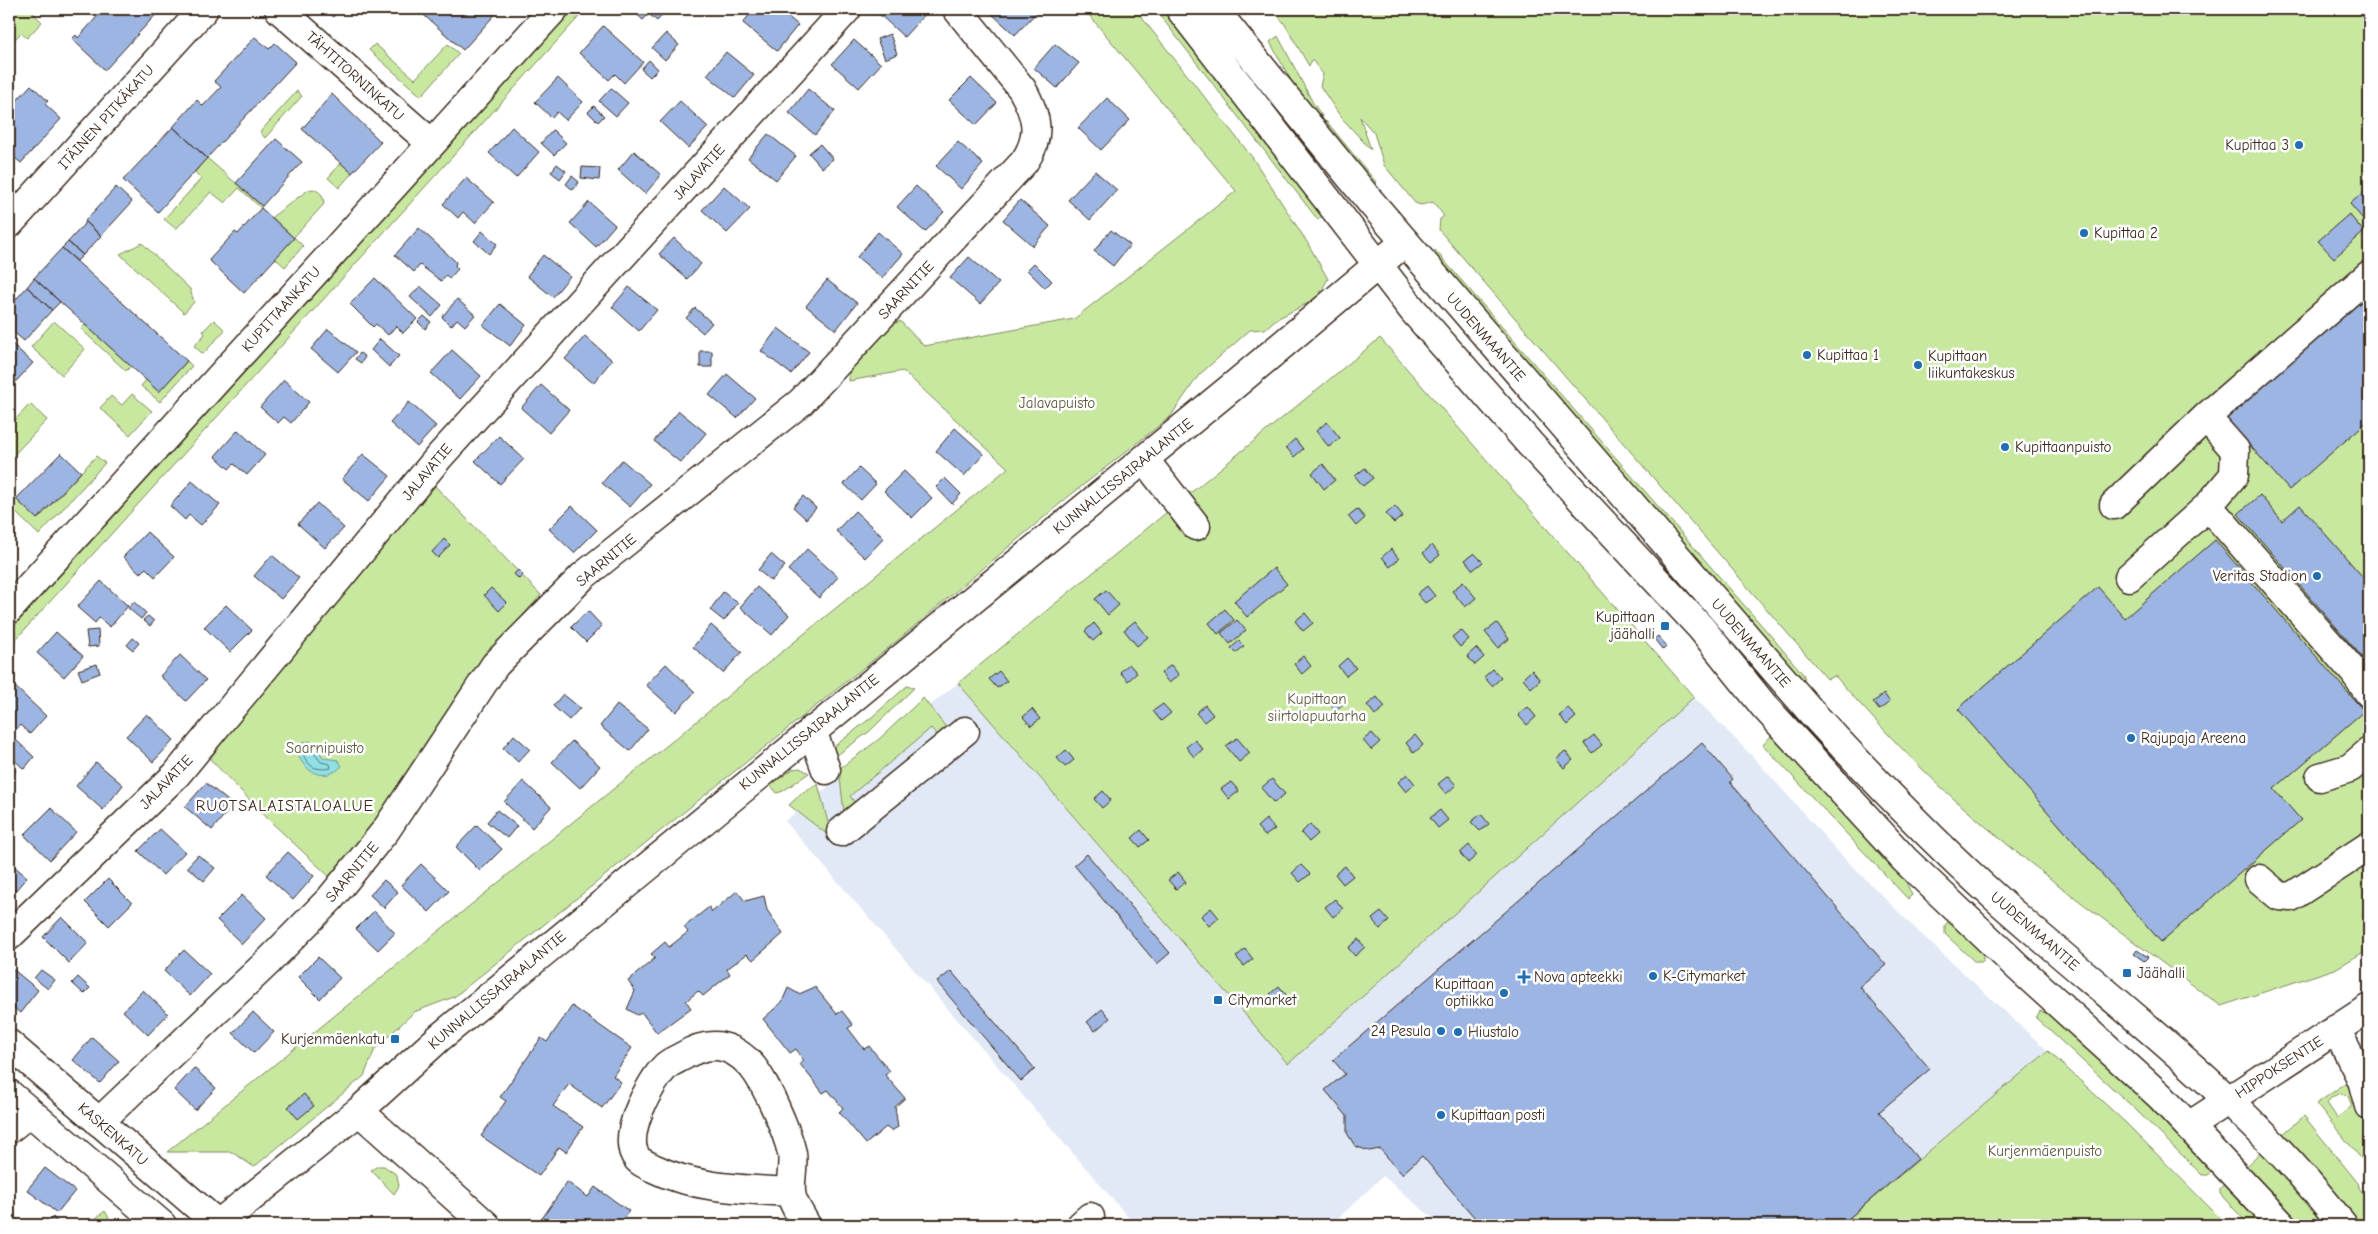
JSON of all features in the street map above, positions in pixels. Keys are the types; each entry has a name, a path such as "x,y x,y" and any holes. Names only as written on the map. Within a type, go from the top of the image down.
{"street":[{"name":"ITÄINEN PITKÄKATU","path":"9,224 204,9"},
{"name":"TÄHTITORNINKATU","path":"279,9 431,143"},
{"name":"KUPITTAANKATU","path":"9,609 554,9"},
{"name":"JALAVATIE","path":"9,936 176,775 439,457 847,9"},
{"name":"SAARNITIE","path":"99,1122 269,961 330,899 386,830 495,665 583,576 801,402 1024,162 1033,148 1036,135 1035,120 1030,102 1022,89 957,9"},
{"name":"UUDENMAANTIE","path":"1180,9 1412,309 1530,444 1696,622 1764,706 1905,860 2019,968 2160,1096 2282,1225"},
{"name":"UUDENMAANTIE","path":"1214,9 1277,90 1405,242 1812,714 1871,777 1997,899 2230,1100 2278,1149 2342,1225"},
{"name":"KUNNALLISSAIRAALANTIE","path":"218,1225 359,1111 439,1038 1405,242"},
{"path":"2114,505 2206,417 2369,274"},
{"path":"2129,577 2208,506 2234,475 2236,450 2206,417"},
{"path":"1144,459 1196,526"},
{"path":"2208,506 2354,672 2369,693"},
{"path":"812,730 826,770"},
{"path":"841,832 965,731"},
{"path":"2320,777 2350,768 2369,752"},
{"path":"2258,879 2279,896 2291,897 2369,846"},
{"name":"HIPPOKSENTIE","path":"2189,1126 2369,1008"},
{"path":"2336,1029 2362,1080 2369,1106"},
{"name":"KASKENKATU","path":"9,1044 218,1225"},
{"path":"790,1192 718,1187 693,1183 660,1171 638,1160 632,1150 631,1140 634,1124 649,1092 667,1065 692,1050 710,1044 722,1045 750,1063 765,1083 791,1152 793,1166 790,1192 806,1225"},
{"path":"9,1094 162,1225"},
{"path":"359,1111 486,1225"},
{"path":"9,1129 30,1112"}],"shaded area":[{"path":"958,683 1288,1064 1694,697 1755,759 1841,855 1923,936 2048,1051 1841,1225 1441,1225 1383,1176 1331,1225 1135,1225 785,821"}],"green space":[{"path":"9,9 34,9 32,12 42,22 27,38 21,33 9,45"},
{"path":"574,9 586,9 9,647 9,632"},
{"name":"Jalavapuisto","path":"1084,9 1135,9 1252,157 1307,242 1328,279 1318,296 1275,320 1265,329 1250,330 1199,375 1170,417 1068,497 898,640 454,997 414,1012 375,1049 364,1076 254,1167 232,1152 167,1152 1008,468 903,371 849,381 849,368 884,329 900,321 924,346 1074,319 1236,191"},
{"path":"1155,9 1163,9 1323,215 1318,220"},
{"name":"Kupittaanpuisto","path":"1272,9 2369,9 2369,949 2335,969 2221,1006 2085,906 1986,827 1938,785 1908,755 1835,676 1827,679 1439,230 1440,219 1444,216 1433,202 1421,205 1415,203 1384,165 1374,133 1360,117 1371,150 1340,116 1320,86 1323,74 1312,60 1309,66 1284,23"},
{"path":"1278,36 1313,103 1322,116 1322,121 1327,122 1376,182 1373,185 1306,108 1270,42"},
{"path":"375,44 415,79 448,44 459,54 421,96 369,50"},
{"path":"297,91 302,96 265,138 260,132"},
{"path":"207,158 262,206 261,208 239,188 225,203 211,192 176,229 164,219 201,179 195,172"},
{"path":"341,163 352,173 339,188 328,178"},
{"path":"313,189 322,195 324,204 294,237 303,246 285,267 275,258 294,238 272,217 308,190"},
{"path":"142,243 190,289 194,302 184,313 120,254"},
{"path":"1435,250 1771,636 1803,674 1805,679 1800,681 1431,254"},
{"path":"214,320 225,330 203,354 194,346 205,334 203,331"},
{"path":"54,321 85,349 62,375 31,347"},
{"path":"85,325 131,366 126,371 81,329"},
{"name":"Kupittaan siirtolapuutarha","path":"1380,338 1694,697 1288,1064 958,683"},
{"path":"187,361 192,366 160,402 141,386 146,380 159,392"},
{"path":"132,394 152,411 130,435 100,408 111,396 122,405"},
{"path":"30,404 47,420 9,460 9,416 14,421"},
{"path":"96,456 105,463 39,535 9,506 16,499 38,519"},
{"name":"Saarnipuisto","path":"435,486 541,595 488,654 380,819 332,879 270,821 210,759 275,671"},
{"path":"907,686 914,688 870,731 833,758 833,749 836,745"},
{"path":"923,698 949,731 942,740 931,728 850,796 860,810 844,813 839,769 878,740"},
{"path":"1771,736 1793,760 1813,777 1904,878 1912,895 1908,899 1763,745"},
{"path":"800,768 809,773 783,791 777,793 770,785 793,769"},
{"path":"818,784 832,838 789,805 801,794"},
{"path":"1949,921 1983,952 1983,962 1975,962 1945,934 1945,925"},
{"path":"2040,1011 2051,1015 2151,1106 2214,1170 2208,1175 2202,1175 2135,1109 2036,1018"},
{"name":"Kurjenmäenpuisto","path":"2048,1051 2127,1124 2227,1225 1841,1225"},
{"path":"2346,1083 2357,1103 2364,1124 2368,1145 2369,1168 2316,1104","holes":["2340,1093 2348,1096 2352,1106 2337,1118 2327,1103 2332,1097"]},
{"path":"2304,1116 2358,1183 2369,1204 2369,1225 2357,1225 2282,1135"},
{"path":"2262,1151 2328,1225 2299,1225 2246,1166"},
{"path":"378,1166 384,1166 397,1175 399,1186 394,1194 371,1170"},
{"path":"2226,1182 2240,1196 2259,1225 2249,1225 2220,1194 2220,1189"},
{"path":"105,1211 113,1225 87,1225"}],"water":[{"path":"310,741 324,758 338,760 342,766 329,774 322,775 310,770 300,759 297,752 302,743"}],"building":[{"path":"104,9 161,9 105,70 72,39 76,35 78,38"},
{"path":"324,9 340,9 333,17"},
{"path":"417,9 500,9 463,50"},
{"path":"631,9 668,9 657,21 649,14 643,20"},
{"path":"754,9 779,9 798,25 777,51 743,23"},
{"path":"882,9 923,9 927,12 904,37 878,13"},
{"path":"997,9 1034,9 1037,12 1015,35 992,14"},
{"path":"603,26 643,62 624,83 615,74 609,80 579,53"},
{"path":"666,33 679,45 665,60 652,48"},
{"path":"890,34 897,54 885,59 877,39"},
{"path":"255,37 269,49 275,43 296,62 207,158 173,127 197,100 203,106 221,87 214,81"},
{"path":"854,40 881,64 859,88 832,64"},
{"path":"1055,44 1079,63 1057,88 1034,68"},
{"path":"726,52 754,75 735,98 707,75"},
{"path":"649,60 658,69 650,77 641,69"},
{"path":"558,78 583,102 566,120 557,112 552,118 535,102"},
{"path":"971,78 997,103 976,125 949,100"},
{"path":"31,85 48,101 45,104 61,119 21,163 9,153 9,109"},
{"path":"611,88 628,103 616,116 599,101"},
{"path":"808,89 835,111 815,135 789,113"},
{"path":"332,94 381,142 352,173 302,129"},
{"path":"1107,98 1130,120 1101,150 1078,128"},
{"path":"680,101 708,127 688,148 660,122"},
{"path":"594,106 604,116 598,122 588,112"},
{"path":"173,127 207,158 158,212 123,180"},
{"path":"512,127 539,152 516,178 489,153"},
{"path":"553,130 566,143 554,155 541,143"},
{"path":"768,134 796,156 776,180 748,158"},
{"path":"276,139 302,162 262,206 236,183"},
{"path":"958,142 983,164 961,189 936,166"},
{"path":"820,144 833,159 822,168 809,153"},
{"path":"634,151 661,175 645,194 618,170"},
{"path":"557,164 566,171 560,179 551,172"},
{"path":"582,167 600,168 599,180 581,178"},
{"path":"1095,171 1117,190 1090,220 1068,200"},
{"path":"572,176 579,182 573,190 566,184"},
{"path":"466,178 494,202 475,223 463,212 458,218 443,204"},
{"path":"724,186 750,209 727,233 702,210"},
{"path":"916,186 944,212 925,232 897,207"},
{"path":"116,187 132,202 101,236 85,221"},
{"path":"2369,187 2369,226 2350,204"},
{"path":"1020,200 1050,226 1033,246 1003,220"},
{"path":"589,202 615,225 596,247 570,223"},
{"path":"261,208 294,238 244,293 209,260 235,232 238,234"},
{"path":"2349,214 2364,232 2334,258 2318,241"},
{"path":"86,222 101,236 83,255 68,242"},
{"path":"419,228 456,262 455,266 458,269 449,279 446,275 441,281 420,265 414,272 395,255"},
{"path":"1111,230 1130,245 1113,266 1094,251"},
{"path":"482,231 497,244 489,254 474,241"},
{"path":"878,232 903,254 882,278 857,257"},
{"path":"674,238 701,264 687,279 659,254"},
{"path":"68,242 83,255 77,261 62,248"},
{"path":"62,248 187,361 159,392 34,278"},
{"path":"543,255 570,276 553,297 527,276"},
{"path":"969,257 999,283 980,304 950,278"},
{"path":"1034,263 1052,281 1045,288 1027,270"},
{"path":"34,278 60,302 52,310 27,287"},
{"path":"375,278 417,319 403,333 396,326 388,335 376,324 373,327 350,304"},
{"path":"2369,278 2369,420 2289,490 2218,409"},
{"path":"827,280 857,303 836,330 806,306"},
{"path":"420,286 442,305 432,317 410,297"},
{"path":"27,287 52,310 24,341 9,328 9,307"},
{"path":"629,287 657,310 639,331 612,307"},
{"path":"457,299 475,315 465,326 457,319 451,326 442,317"},
{"path":"500,304 526,325 510,346 483,325"},
{"path":"695,308 712,323 703,333 686,318"},
{"path":"424,316 431,322 425,329 418,322"},
{"path":"778,328 809,352 791,374 761,351"},
{"path":"328,329 356,352 338,372 311,349"},
{"path":"585,336 612,360 593,383 565,359"},
{"path":"380,339 399,356 389,367 371,350"},
{"path":"9,341 33,363 9,389"},
{"path":"452,350 481,376 460,399 431,373"},
{"path":"700,351 712,351 712,367 700,367"},
{"path":"360,353 365,357 361,363 355,359"},
{"path":"727,374 755,398 737,418 709,395"},
{"path":"284,380 309,402 291,423 284,417 278,423 260,407"},
{"path":"541,385 569,410 549,433 521,408"},
{"path":"409,402 436,426 417,447 390,423"},
{"path":"679,411 706,433 681,463 654,441"},
{"path":"1327,422 1340,438 1329,447 1316,431"},
{"path":"955,428 984,454 964,476 936,451"},
{"path":"238,430 265,455 247,475 234,464 229,469 215,456"},
{"path":"499,436 524,459 500,484 475,461"},
{"path":"1295,439 1303,449 1294,457 1286,447"},
{"path":"61,453 81,472 37,519 16,499"},
{"path":"363,454 390,476 369,501 342,479"},
{"path":"622,460 650,484 630,507 602,483"},
{"path":"1323,464 1335,480 1324,489 1312,473"},
{"path":"859,468 876,484 861,500 844,484"},
{"path":"1365,468 1373,478 1363,486 1355,476"},
{"path":"904,471 932,498 912,518 884,491"},
{"path":"945,478 961,494 952,504 936,487"},
{"path":"192,481 220,505 201,525 189,515 185,520 170,506"},
{"path":"2260,495 2282,521 2300,505 2369,584 2369,665 2238,514"},
{"path":"803,496 816,508 806,519 793,507"},
{"path":"317,503 344,528 325,548 298,524"},
{"path":"572,506 597,530 574,553 549,529"},
{"path":"1395,506 1403,516 1394,523 1386,514"},
{"path":"1357,509 1365,518 1356,526 1348,516"},
{"path":"855,511 884,538 865,558 836,531"},
{"path":"147,532 174,557 155,577 146,568 140,573 123,557"},
{"path":"444,539 450,545 438,558 432,552"},
{"path":"2215,540 2364,711 2274,789 2301,820 2161,942 1958,709 2098,587 2125,618"},
{"path":"1432,545 1440,555 1431,562 1423,553"},
{"path":"807,549 838,577 819,598 788,570"},
{"path":"1391,549 1399,559 1390,567 1382,557"},
{"path":"1474,553 1483,562 1473,570 1465,560"},
{"path":"771,554 785,566 771,581 758,570"},
{"path":"272,555 299,578 281,599 254,576"},
{"path":"1274,568 1287,584 1247,617 1234,601"},
{"path":"518,570 523,575 519,579 514,574"},
{"path":"101,581 128,606 110,627 99,618 95,623 77,607"},
{"path":"1463,582 1476,598 1465,607 1452,591"},
{"path":"1427,586 1435,596 1425,603 1417,594"},
{"path":"757,587 789,615 772,635 740,607"},
{"path":"491,588 507,603 499,611 484,595"},
{"path":"1106,590 1119,605 1108,615 1095,599"},
{"path":"723,592 738,603 724,621 710,610"},
{"path":"134,602 146,613 141,619 128,608"},
{"path":"226,605 252,630 230,652 204,627"},
{"path":"1225,609 1234,620 1218,634 1209,623"},
{"path":"588,611 602,626 586,642 571,627"},
{"path":"1305,613 1313,623 1303,631 1295,621"},
{"path":"148,616 154,621 150,626 143,620"},
{"path":"1237,620 1246,630 1230,644 1221,633"},
{"path":"1135,621 1148,637 1137,646 1124,630"},
{"path":"1094,623 1102,633 1093,641 1085,631"},
{"path":"1497,623 1509,639 1498,648 1485,632"},
{"path":"711,625 742,652 723,673 693,647"},
{"path":"98,630 99,646 88,647 86,631"},
{"path":"1461,630 1469,639 1460,647 1452,637"},
{"path":"56,632 83,656 64,677 37,653"},
{"path":"1658,636 1667,646 1663,650 1654,639"},
{"path":"133,638 139,643 133,650 127,645"},
{"path":"1239,641 1244,646 1236,653 1231,648"},
{"path":"1476,648 1484,657 1475,665 1467,656"},
{"path":"180,655 206,680 186,701 160,676"},
{"path":"1303,656 1311,666 1302,674 1294,664"},
{"path":"1347,658 1356,668 1346,676 1338,666"},
{"path":"97,664 100,673 82,680 78,670"},
{"path":"666,664 695,692 676,712 646,685"},
{"path":"1129,664 1137,673 1128,681 1120,672"},
{"path":"1171,665 1179,675 1169,683 1161,673"},
{"path":"1493,669 1501,678 1492,686 1484,677"},
{"path":"1532,670 1540,680 1531,688 1523,678"},
{"path":"999,671 1007,681 997,688 989,679"},
{"path":"11,683 46,716 30,734 20,725 14,732 9,728 9,686"},
{"path":"563,694 580,708 569,720 553,706"},
{"path":"1336,694 1344,703 1335,711 1327,701"},
{"path":"1884,694 1890,702 1879,710 1873,702"},
{"path":"1377,697 1385,707 1375,715 1367,705"},
{"path":"1163,704 1171,713 1161,721 1153,711"},
{"path":"617,705 648,729 630,751 600,726"},
{"path":"1205,705 1213,715 1204,722 1196,713"},
{"path":"1528,707 1536,717 1527,725 1518,715"},
{"path":"1568,708 1576,717 1567,725 1559,715"},
{"path":"1032,709 1040,719 1031,726 1023,717"},
{"path":"147,714 174,740 153,762 126,736"},
{"path":"1372,733 1380,742 1371,750 1363,740"},
{"path":"514,735 530,749 518,762 503,748"},
{"path":"1415,735 1423,745 1414,753 1406,743"},
{"path":"1594,735 1602,745 1592,753 1584,743"},
{"path":"1237,738 1250,753 1239,762 1226,746"},
{"path":"16,740 34,757 24,769 9,755 9,749"},
{"path":"1195,740 1203,749 1194,757 1186,747"},
{"path":"572,741 600,766 580,788 552,762"},
{"name":"K-Citymarket","path":"1702,743 1733,779 1730,782 1886,965 1860,987 1930,1069 1879,1112 1918,1159 1841,1225 1481,1225 1422,1156 1402,1174 1380,1149 1369,1151 1355,1146 1347,1133 1347,1116 1325,1090 1345,1074 1333,1060"},
{"path":"1066,750 1074,760 1065,767 1057,758"},
{"path":"1565,751 1573,760 1564,768 1556,759"},
{"path":"96,762 123,785 103,810 76,786"},
{"path":"9,763 16,771 9,777"},
{"path":"1407,774 1415,784 1406,792 1398,782"},
{"path":"1448,776 1456,785 1446,794 1438,784"},
{"path":"1272,779 1285,794 1274,803 1261,788"},
{"path":"523,781 551,807 532,828 504,802"},
{"path":"1231,782 1239,791 1229,799 1221,789"},
{"path":"206,783 233,805 212,830 185,807"},
{"path":"1103,791 1111,800 1102,808 1094,799"},
{"path":"51,808 76,832 50,860 24,835"},
{"path":"497,810 517,826 507,838 487,822"},
{"path":"1440,810 1448,820 1438,828 1430,818"},
{"path":"1481,814 1489,824 1480,831 1471,822"},
{"path":"1266,819 1275,829 1265,836 1257,827"},
{"path":"1310,824 1318,834 1309,842 1301,833"},
{"path":"477,825 502,849 480,871 456,847"},
{"path":"160,829 185,852 163,875 138,851"},
{"path":"1141,830 1149,840 1140,847 1132,838"},
{"path":"1469,845 1477,855 1468,863 1460,853"},
{"path":"288,852 314,876 293,900 266,875"},
{"path":"1087,854 1170,953 1157,964 1074,865"},
{"path":"198,855 215,868 204,881 187,867"},
{"path":"9,862 27,877 9,898"},
{"path":"421,864 449,891 429,912 401,885"},
{"path":"1301,865 1310,874 1300,882 1292,873"},
{"path":"1345,866 1353,876 1343,884 1335,874"},
{"path":"1178,872 1186,882 1176,889 1168,880"},
{"path":"108,879 132,903 109,926 85,902"},
{"path":"384,880 398,892 384,908 370,895"},
{"path":"737,891 745,901 764,896 767,910 783,934 753,960 747,954 727,969 730,974 703,996 698,991 686,1001 691,1008 657,1033 642,1013 637,1015 627,1009 635,991 628,981 655,958 651,954 665,942 669,947 688,932 684,927 709,907 712,912"},
{"path":"242,895 266,918 242,944 217,920"},
{"path":"1335,899 1343,909 1333,917 1325,907"},
{"path":"1211,908 1219,918 1209,926 1201,916"},
{"path":"374,911 395,933 378,950 356,929"},
{"path":"1381,912 1389,921 1380,929 1372,919"},
{"path":"62,917 88,943 69,963 43,937"},
{"path":"1358,939 1365,947 1355,956 1348,948"},
{"path":"1245,949 1253,959 1244,966 1236,957"},
{"path":"184,950 210,974 190,996 164,971"},
{"path":"2137,950 2148,957 2144,961 2134,954"},
{"path":"318,957 340,978 320,999 298,977"},
{"path":"9,966 38,990 20,1013 9,1004"},
{"path":"41,970 55,980 48,989 34,978"},
{"path":"951,971 1035,1069 1021,1081 937,982"},
{"path":"78,977 90,988 84,994 72,983"},
{"path":"1279,986 1287,996 1278,1004 1270,994"},
{"path":"815,987 837,1014 842,1011 853,1025 848,1028 864,1049 869,1046 890,1071 885,1075 905,1098 895,1107 898,1127 891,1131 886,1127 866,1144 839,1112 843,1108 828,1090 823,1093 800,1064 804,1061 796,1049 790,1053 763,1019 782,1002 788,988 799,994"},
{"path":"143,990 168,1014 148,1035 123,1011"},
{"path":"572,1006 632,1048 613,1076 621,1082 602,1108 569,1084 553,1106 583,1127 566,1152 559,1147 539,1176 481,1136 506,1101 500,1097 541,1038 547,1042"},
{"path":"1102,1009 1110,1018 1095,1031 1087,1022"},
{"path":"253,1012 274,1032 254,1053 233,1033"},
{"path":"92,1037 119,1061 100,1083 73,1060"},
{"path":"194,1068 216,1088 195,1110 174,1090"},
{"path":"304,1094 314,1106 298,1119 288,1107"},
{"path":"45,1168 75,1191 57,1213 27,1190"},
{"path":"567,1182 588,1197 595,1187 629,1211 623,1219 633,1225 541,1225 539,1223"},
{"path":"9,1212 24,1225 9,1225"},
{"path":"53,1217 60,1225 45,1225"}],"place":[{"name":"Kupittaa 3","path":"2299,145"},
{"name":"Kupittaa 2","path":"2084,233"},
{"name":"Kupittaa 1","path":"1807,355"},
{"name":"Kupittaan liikuntakeskus","path":"1918,365"},
{"name":"Kupittaanpuisto","path":"2005,447"},
{"name":"Veritas Stadion","path":"2317,576"},
{"name":"Kupittaan jäähalli","path":"1665,626"},
{"name":"Rajupaja Areena","path":"2131,738"},
{"name":"Jäähalli","path":"2127,973"},
{"name":"K-Citymarket","path":"1653,976"},
{"name":"Nova apteekki","path":"1524,977"},
{"name":"Kupittaan optiikka","path":"1504,993"},
{"name":"Citymarket","path":"1218,1000"},
{"name":"24 Pesula","path":"1441,1031"},
{"name":"Hiustalo","path":"1458,1032"},
{"name":"Kurjenmäenkatu","path":"395,1039"},
{"name":"Kupittaan posti","path":"1441,1115"}],"district":[{"name":"RUOTSALAISTALOALUE","path":"285,805"}]}
